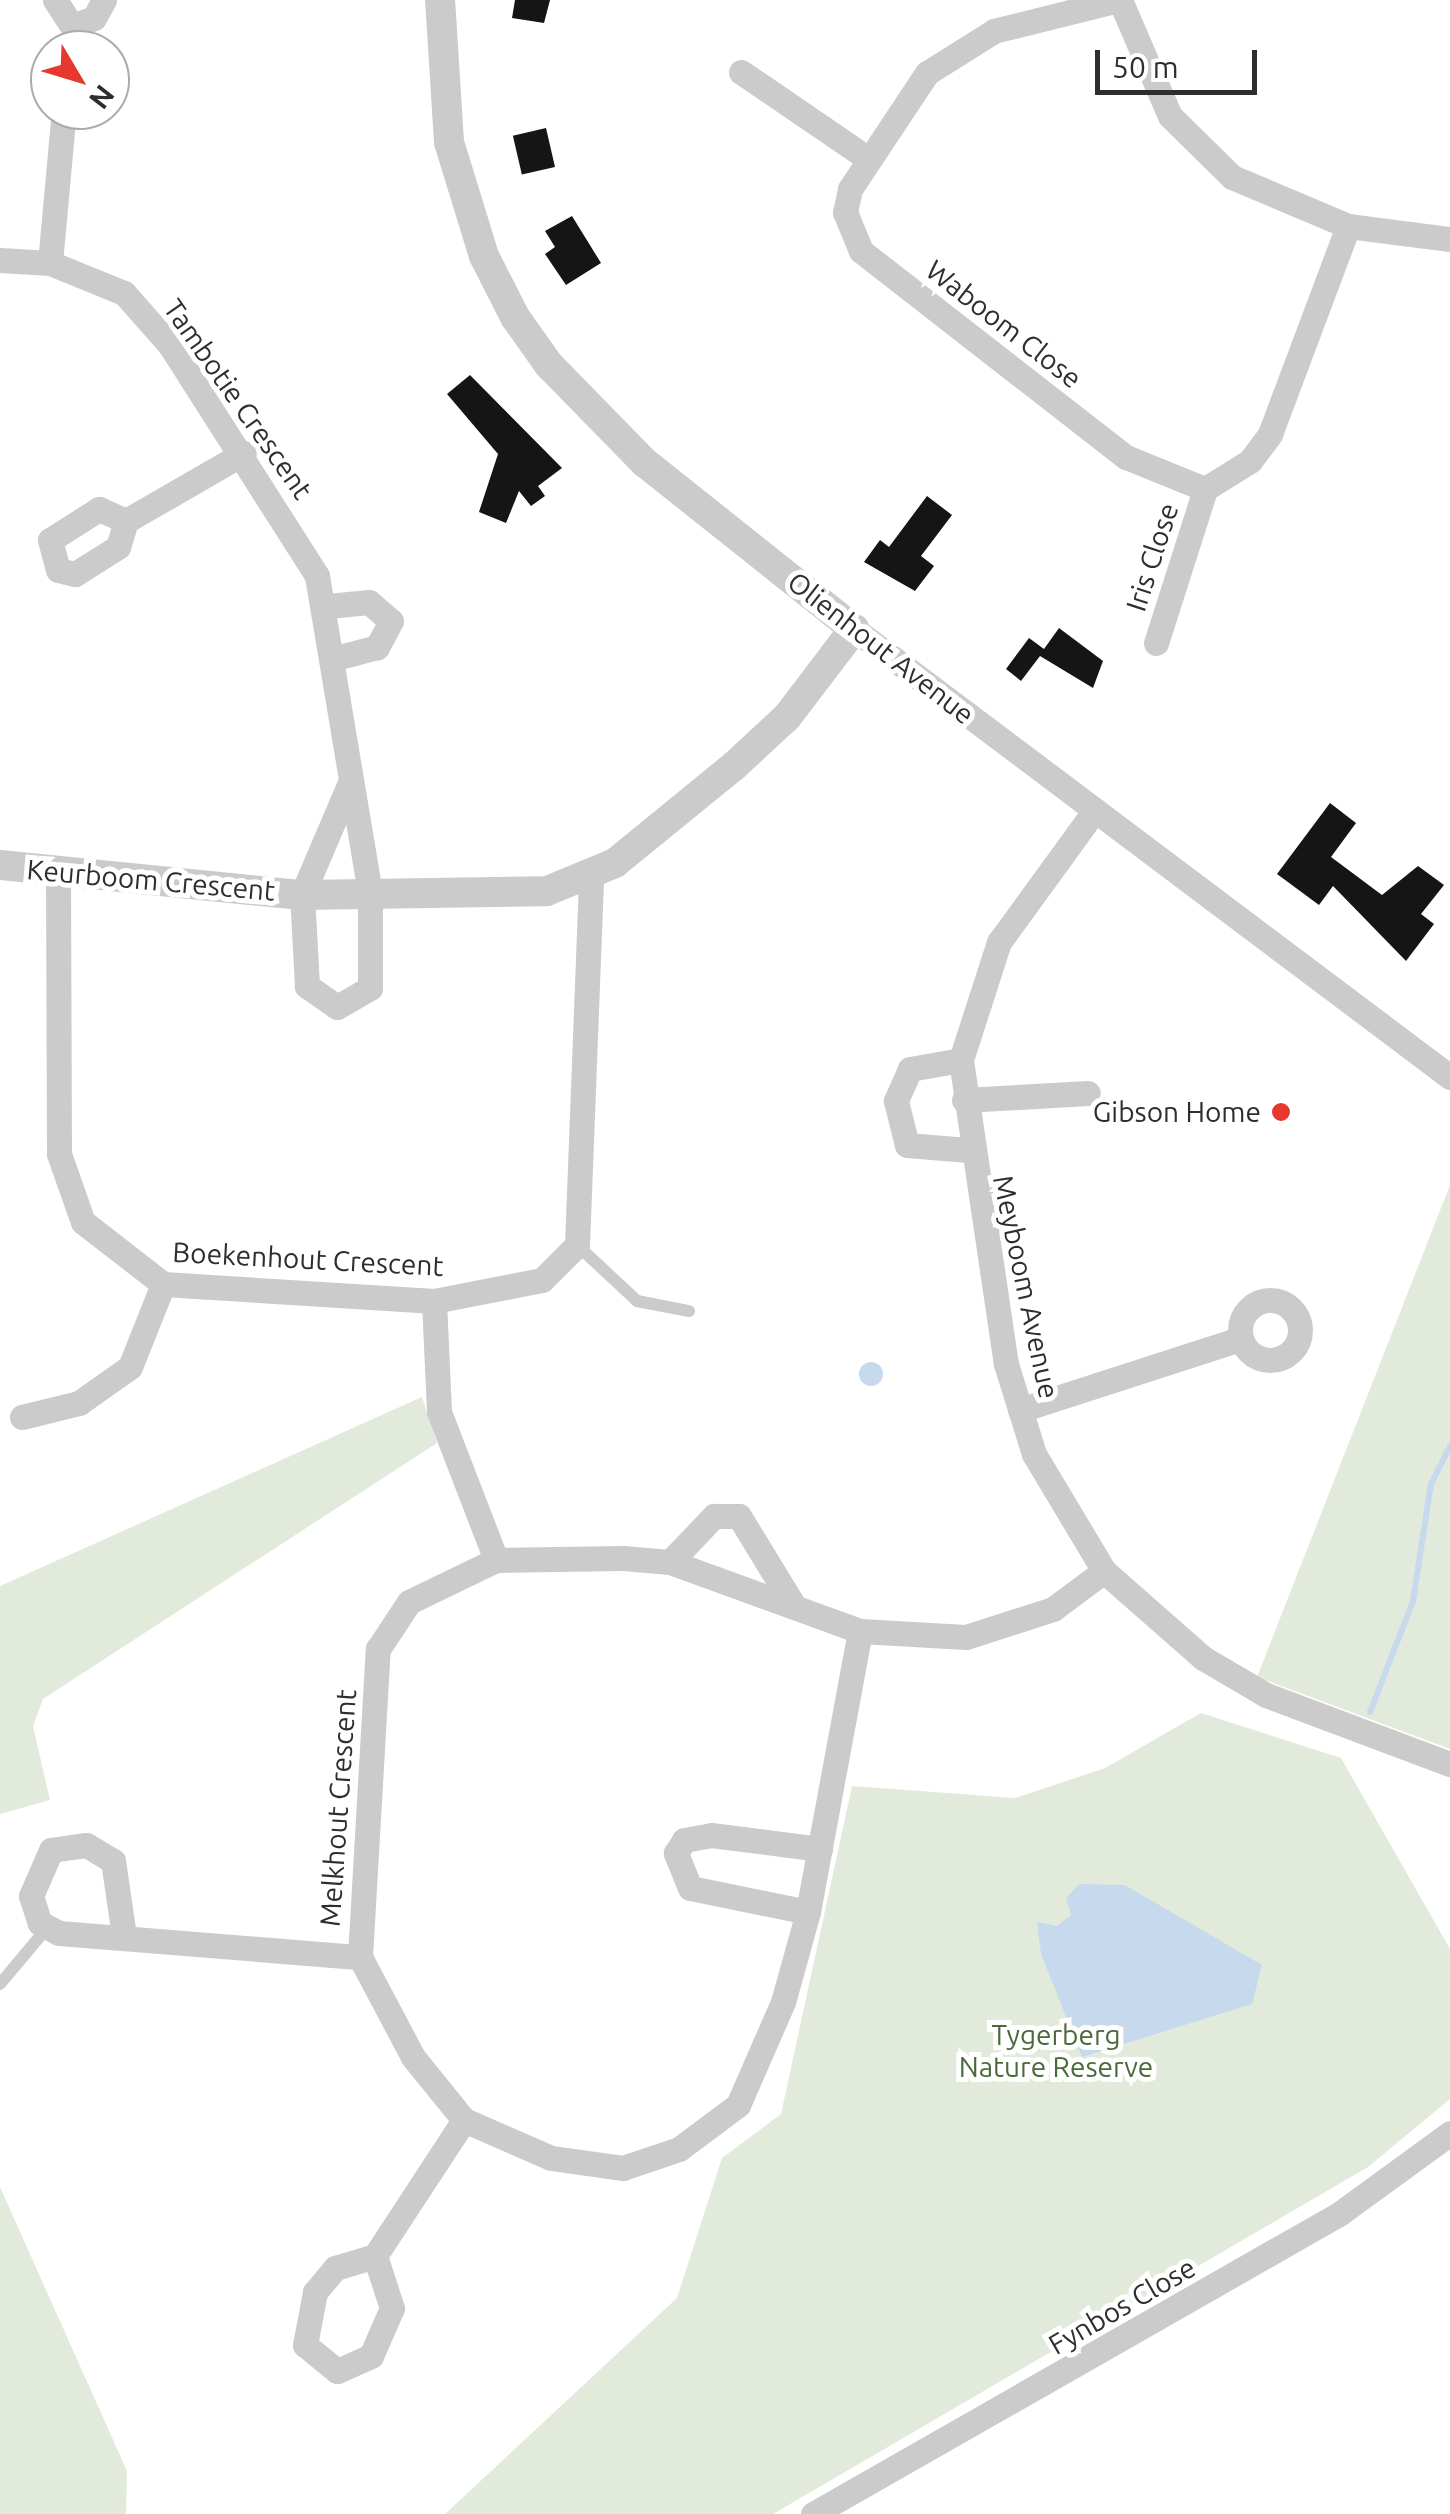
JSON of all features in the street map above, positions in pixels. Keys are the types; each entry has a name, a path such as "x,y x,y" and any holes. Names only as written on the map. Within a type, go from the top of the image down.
{"street":[{"path":"55,0 68,30"},
{"path":"80,30 94,18 104,0"},
{"name":"Olienhout Avenue","path":"440,0 446,113 484,256 548,366 645,463 854,630 1450,1077"},
{"name":"Olienhout Avenue","path":"446,113 460,0"},
{"path":"1119,0 1147,75 1199,147 1274,200 1348,226 1450,239"},
{"name":"Waboom Close","path":"1119,0 960,48 899,104 864,156 845,212 861,251 1126,456 1205,488"},
{"path":"741,72 864,156"},
{"path":"50,263 62,130"},
{"path":"1205,488 1250,460 1278,421 1348,226"},
{"name":"Tambotie Crescent","path":"0,260 50,263 124,293 244,454 328,606 350,785 370,892"},
{"path":"126,521 244,454"},
{"name":"Iris Close","path":"1156,643 1205,488"},
{"path":"328,606 369,602 391,620 377,647 336,658"},
{"name":"Keurboom Crescent","path":"0,865 58,874 302,894 514,894 590,876 763,741 854,630"},
{"path":"302,894 350,785"},
{"name":"Meyboom Avenue","path":"1094,810 1000,942 962,1060 968,1150 1020,1410 1053,1492 1104,1570 1232,1677 1450,1764"},
{"name":"Boekenhout Crescent","path":"58,874 59,1154 67,1193 105,1245 164,1284 434,1301 542,1280 577,1245"},
{"path":"577,1245 590,876"},
{"name":"Keurboom Crescent","path":"302,894 306,986 336,1007 370,988 370,892"},
{"path":"962,1060 910,1069 896,1101 907,1145 968,1150"},
{"path":"964,1100 1088,1093"},
{"path":"22,1416 79,1403 130,1367 164,1284"},
{"path":"434,1301 439,1412 496,1560"},
{"path":"1020,1410 1240,1339"},
{"path":"670,1562 714,1516 740,1516 794,1606"},
{"name":"Melkhout Crescent","path":"860,1631 808,1912 758,2072 710,2132 623,2168 587,2168 464,2120 412,2057 360,1957 378,1649 409,1602 496,1560 670,1562 860,1631 966,1637 1012,1628 1104,1570"},
{"path":"808,1912 690,1888 676,1853 684,1840 711,1835 820,1848"},
{"path":"124,1936 119,1874 86,1845 67,1844 40,1861 31,1896 47,1928 124,1936 360,1957"},
{"path":"374,2256 392,2308 371,2356 337,2371 305,2345 307,2312 335,2268 374,2256 464,2120"},
{"name":"Fynbos Close","path":"813,2514 1339,2214 1450,2133"}],"lane":[{"path":"577,1245 636,1301 689,1311"},
{"path":"0,1984 47,1928"}],"green space":[{"path":"1450,1185 1450,1749 1257,1677"},
{"path":"422,1397 437,1443 43,1699 33,1726 50,1800 0,1814 0,1586"},
{"name":"Tygerberg Nature Reserve","path":"1201,1713 1341,1758 1450,1949 1450,2099 1368,2167 773,2514 445,2514 677,2298 722,2158 781,2114 852,1786 1015,1798 1105,1768"},
{"path":"0,2187 127,2471 126,2514 0,2514"}],"water":[{"path":"871,1362 880,1365 880,1383 871,1386 862,1383 859,1374 862,1365"},
{"path":"1079,1884 1125,1885 1262,1965 1252,2004 1082,2057 1041,1954 1037,1922 1057,1926 1071,1915 1066,1898"}],"building":[{"path":"515,0 550,0 544,23 512,18"},
{"path":"546,128 555,167 522,175 513,136"},
{"path":"572,216 601,263 566,285 545,254 555,247 545,231"},
{"path":"470,375 562,468 538,486 545,496 531,506 519,491 506,523 479,512 498,454 447,394"},
{"path":"927,496 952,515 921,556 934,566 915,591 864,562 880,540 889,547"},
{"path":"1059,628 1103,661 1093,688 1040,656 1021,681 1006,669 1029,638 1044,649"},
{"path":"1330,803 1356,823 1331,857 1382,895 1418,866 1444,885 1421,914 1434,924 1406,961 1333,886 1319,905 1277,874"}],"waterway":[{"path":"1370,1712 1413,1601 1431,1484 1450,1446"}],"place":[{"name":"Gibson Home","path":"1281,1112"}]}
